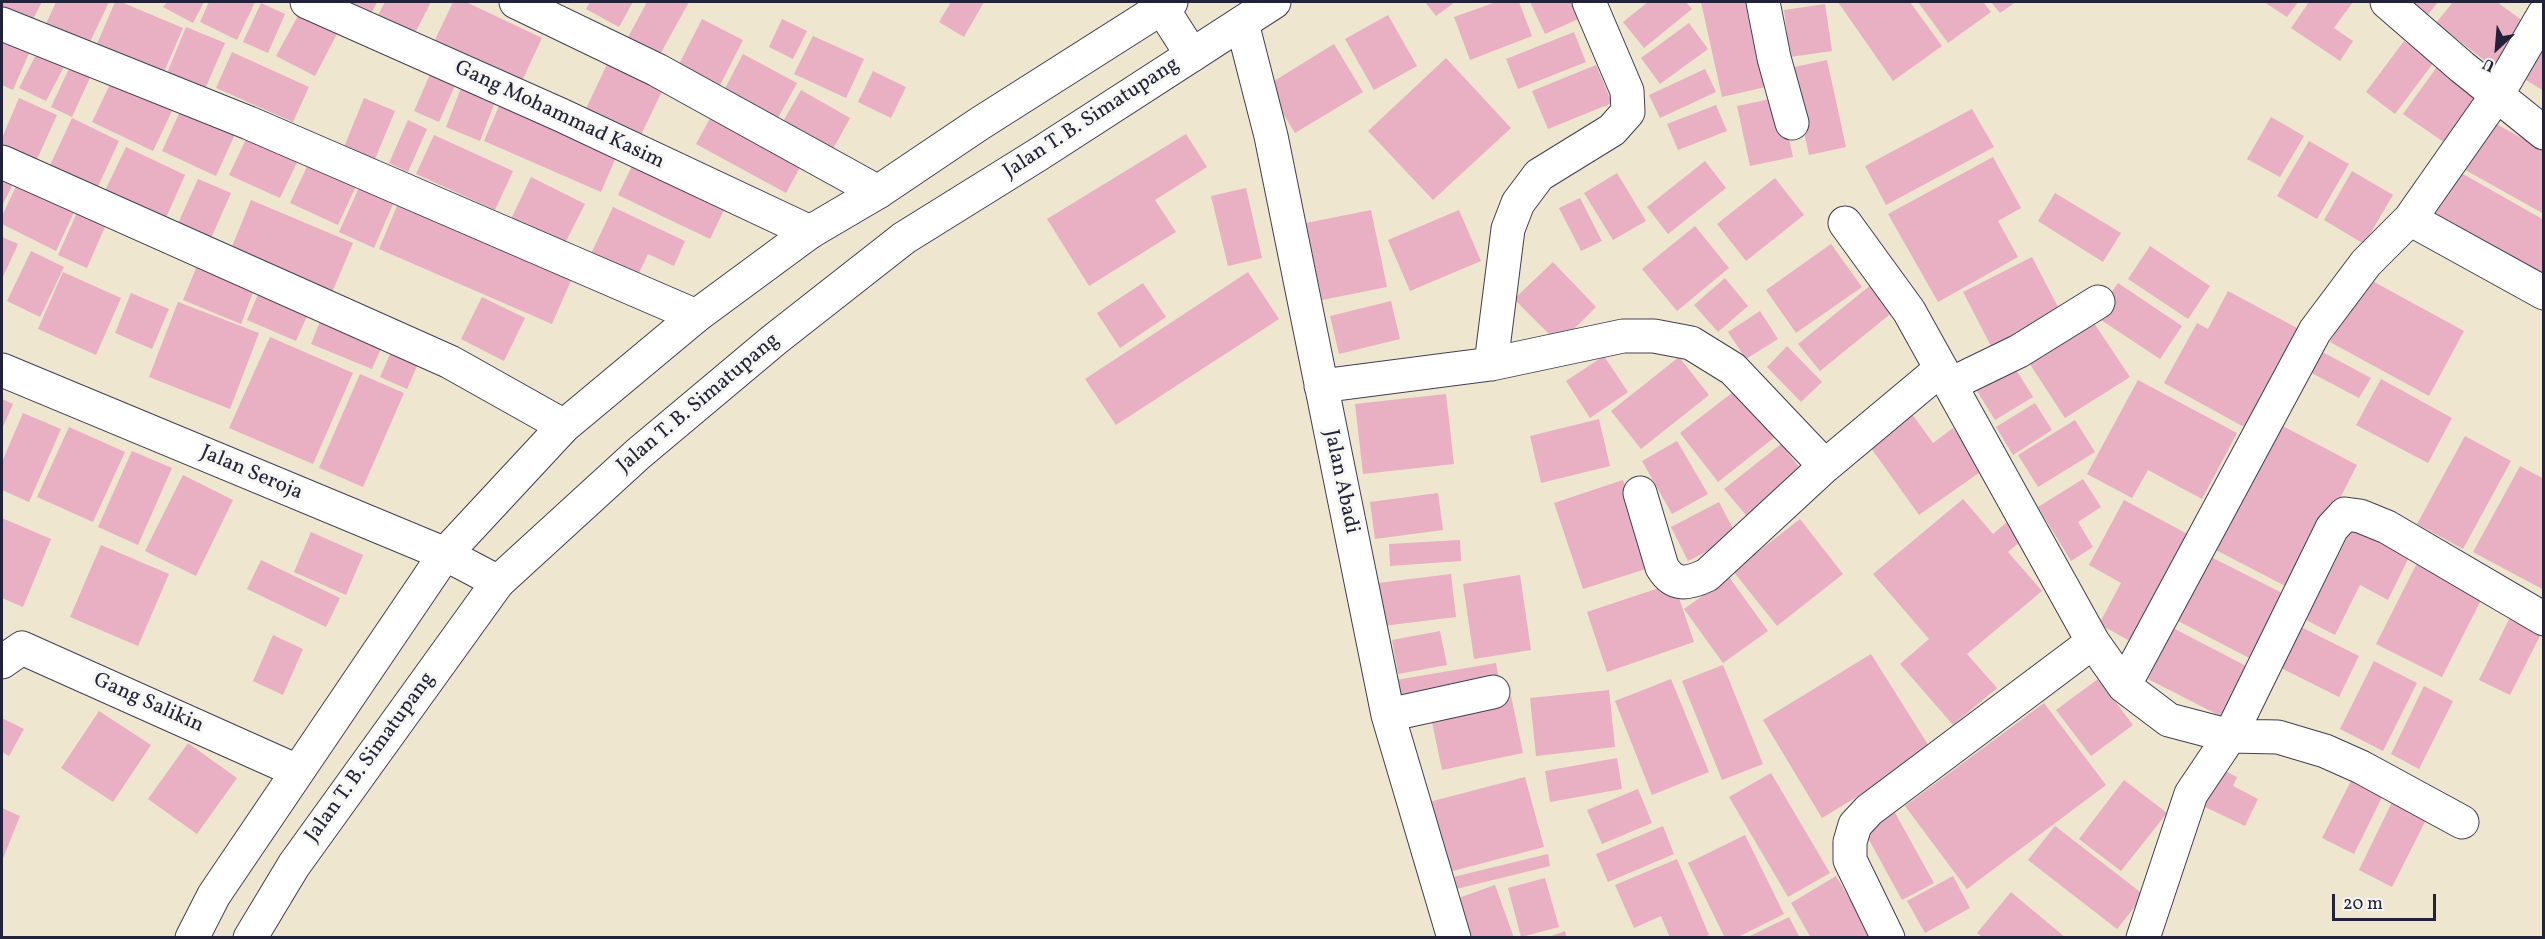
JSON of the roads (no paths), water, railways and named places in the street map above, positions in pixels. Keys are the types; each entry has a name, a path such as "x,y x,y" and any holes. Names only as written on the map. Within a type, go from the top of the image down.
{"street":[{"name":"Gang Mohammad Kasim","path":"308,2 810,232"},
{"path":"516,2 657,70 878,192"},
{"name":"Jalan T. B. Simatupang","path":"250,938 294,865 498,582 647,447 774,340 904,238 1274,2"},
{"path":"1491,364 1508,229 1518,203 1539,176 1612,130 1628,112 1627,91 1589,2"},
{"path":"1763,2 1774,58 1792,123"},
{"path":"2387,2 2544,133"},
{"path":"192,938 214,895 445,554 564,426 696,316 810,232 878,192 1163,4 1192,55"},
{"path":"2124,686 2315,331 2366,263 2410,219 2497,95 2544,14"},
{"name":"Jalan Abadi","path":"1242,23 1271,136 1388,715 1454,938"},
{"path":"2,24 249,123 696,316"},
{"path":"2,162 450,362 564,426"},
{"path":"2410,219 2544,293"},
{"path":"1845,223 1910,311 2092,642 2124,686 2169,720 2230,736 2278,737 2325,751 2361,767 2462,822"},
{"path":"1640,493 1662,567 1668,578 1682,583 1693,582 1707,575 1825,466 1946,377 2019,351 2098,302"},
{"path":"1321,386 1491,364 1623,336 1654,336 1690,343 1733,369 1825,466"},
{"name":"Jalan Seroja","path":"2,370 445,554 498,582"},
{"path":"2143,938 2191,794 2230,736 2332,528 2345,514 2360,516 2387,527 2544,619"},
{"path":"1888,938 1850,860 1850,842 1855,825 1869,810 2092,642"},
{"name":"Gang Salikin","path":"2,662 22,648 297,771"},
{"path":"1388,715 1493,692"}]}
